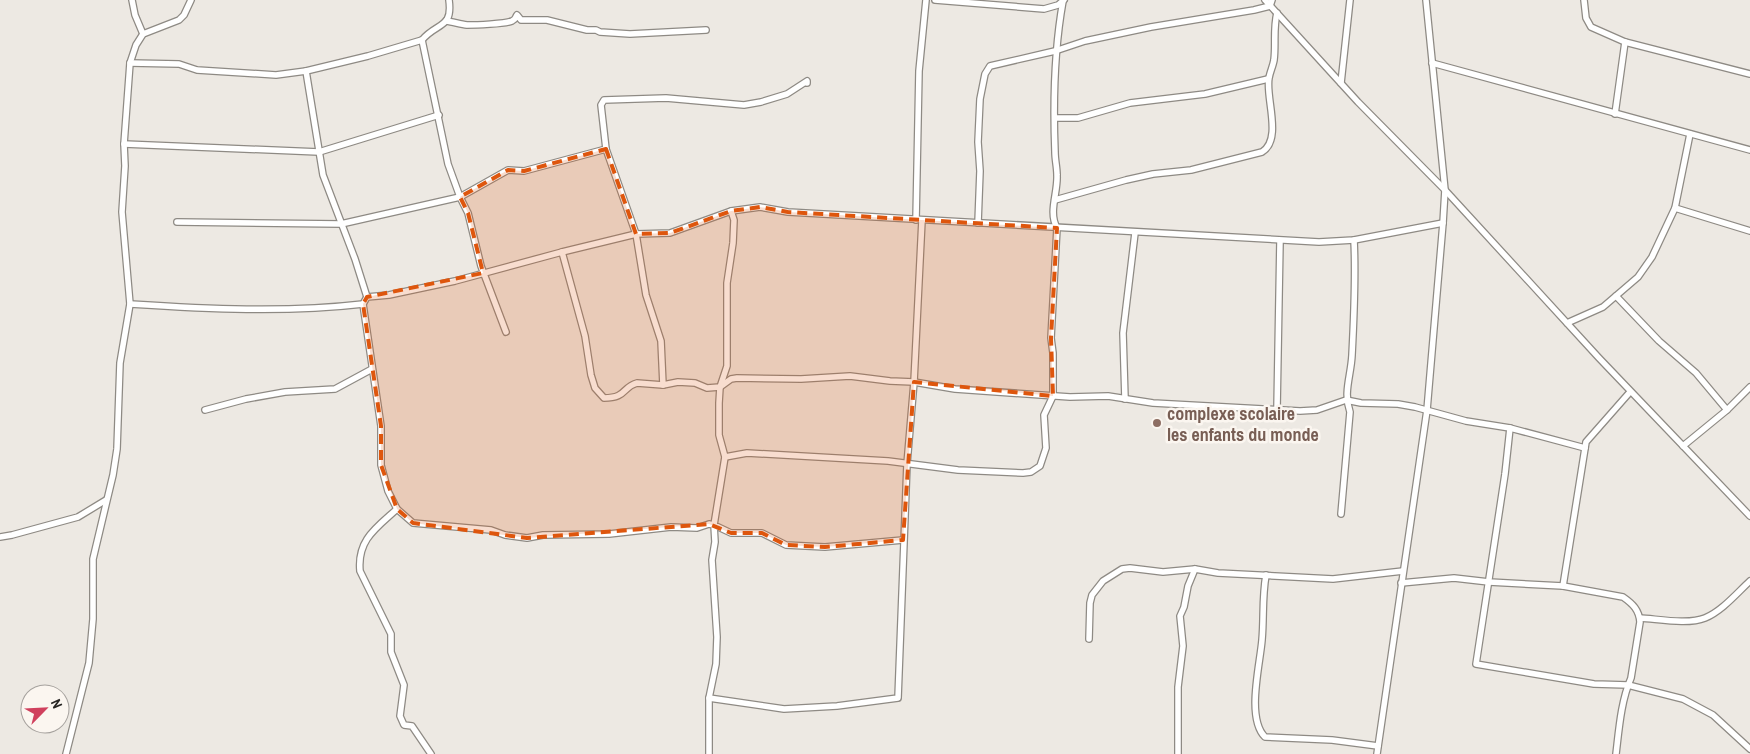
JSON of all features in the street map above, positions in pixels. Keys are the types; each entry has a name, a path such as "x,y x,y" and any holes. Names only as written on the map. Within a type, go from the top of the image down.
{"street":[{"path":"132,0 142,34"},
{"path":"66,754 88,664 93,619 93,558 113,475 117,449 120,363 130,304 122,212 125,166 124,144 130,63 142,34 179,20 184,15 190,0"},
{"path":"130,63 178,64 197,70 276,75 306,71 368,56 422,40 427,34 446,21 450,13 449,0"},
{"path":"710,698 784,709 837,706 898,698 903,540 914,382 919,220 919,70 926,0"},
{"path":"935,0 1044,9 1064,1"},
{"path":"1265,0 1271,3 1277,14 1341,84 1445,190 1630,392 1750,516"},
{"path":"1341,84 1350,0"},
{"path":"1377,754 1427,410 1443,223 1445,190 1426,0"},
{"path":"1584,0 1588,23 1591,27 1625,42 1750,74"},
{"path":"725,457 747,453 851,458 958,470 1022,473 1036,470 1040,466 1045,455 1044,415 1053,396 1051,338 1057,228 1052,211 1057,176 1055,153 1055,51 1064,1"},
{"path":"978,224 980,99 987,69 993,64 1055,51 1086,41 1150,26 1254,10 1271,3"},
{"path":"446,21 467,25 510,22 515,19 517,14 521,20 547,20 600,32 630,34 706,30"},
{"path":"1055,200 1153,174 1191,170 1262,152 1269,147 1272,112 1268,79 1274,58 1274,25 1277,14"},
{"path":"422,40 448,164 468,213 484,273 506,332"},
{"path":"1615,114 1625,42"},
{"path":"1432,63 1750,150"},
{"path":"306,71 323,175 355,259 367,297 363,304 381,426 381,465 388,491 397,509 413,524 491,530 505,535 527,538 543,535 609,534 662,528 697,528 709,524 731,533 762,533 786,545 825,547 903,540"},
{"path":"1055,118 1078,118 1130,104 1205,94 1268,79"},
{"path":"663,385 662,341 646,295 636,234 606,149 601,105 604,100 666,98 744,105 773,99 807,83"},
{"path":"124,144 319,152 439,115"},
{"path":"1567,323 1603,306 1638,277 1652,258 1675,208 1690,134"},
{"path":"177,222 341,224 460,197 508,170 524,170 606,149"},
{"path":"367,297 389,295 454,282 562,252 636,234 670,232 731,211 760,207 788,212 978,224 1319,242 1354,240 1443,223"},
{"path":"1675,208 1750,231"},
{"path":"709,754 710,698 716,664 717,637 712,560 715,542 714,525 725,457 719,435 720,387 727,366 727,283 734,243 734,220 731,211"},
{"path":"1125,399 1123,333 1135,233"},
{"path":"1341,514 1350,412 1346,400 1352,358 1356,280 1354,240"},
{"path":"1277,409 1280,241"},
{"path":"562,252 584,336 591,375 598,393 604,398 620,396 633,384 637,383 663,385 678,382 695,383 707,388 720,387 731,379 737,378 801,380 850,376 914,382 955,389 1053,396 1108,396 1172,404 1300,411 1317,410 1346,400 1361,403 1398,404 1466,421 1510,428 1585,448"},
{"path":"1616,296 1659,341 1696,373 1727,410"},
{"path":"130,304 198,309 293,309 363,304"},
{"path":"205,410 246,399 285,392 335,389 372,369"},
{"path":"1683,446 1727,410 1750,387"},
{"path":"1564,586 1586,442 1630,392"},
{"path":"1510,428 1505,474 1476,664 1586,683 1628,685 1683,699 1713,715 1750,749"},
{"path":"0,537 78,517 106,500"},
{"path":"397,509 371,532 362,547 360,571 391,634 391,652 404,685 400,716 404,724 412,726 431,754"},
{"path":"1090,639 1090,603 1092,595 1103,581 1122,570 1130,568 1163,572 1195,569 1218,573 1333,579 1403,571"},
{"path":"1178,754 1178,687 1183,646 1180,616 1195,569"},
{"path":"1266,575 1263,593 1262,642 1254,703 1263,735 1265,737 1332,740 1378,746"},
{"path":"1401,583 1454,578 1564,586 1623,597 1636,608 1640,618 1631,678 1628,685 1616,754"},
{"path":"1640,618 1682,621 1704,618 1714,613 1750,581"}],"highlighted area":[{"path":"606,149 636,234 670,233 731,211 760,207 788,212 1057,228 1051,338 1053,396 914,382 903,540 825,547 786,545 762,533 731,533 709,524 527,538 413,523 397,509 381,465 381,426 363,304 367,297 483,273 468,213 460,197 508,170 524,171"}],"place":[{"name":"complexe scolaire les enfants du monde","path":"1157,423"}]}
